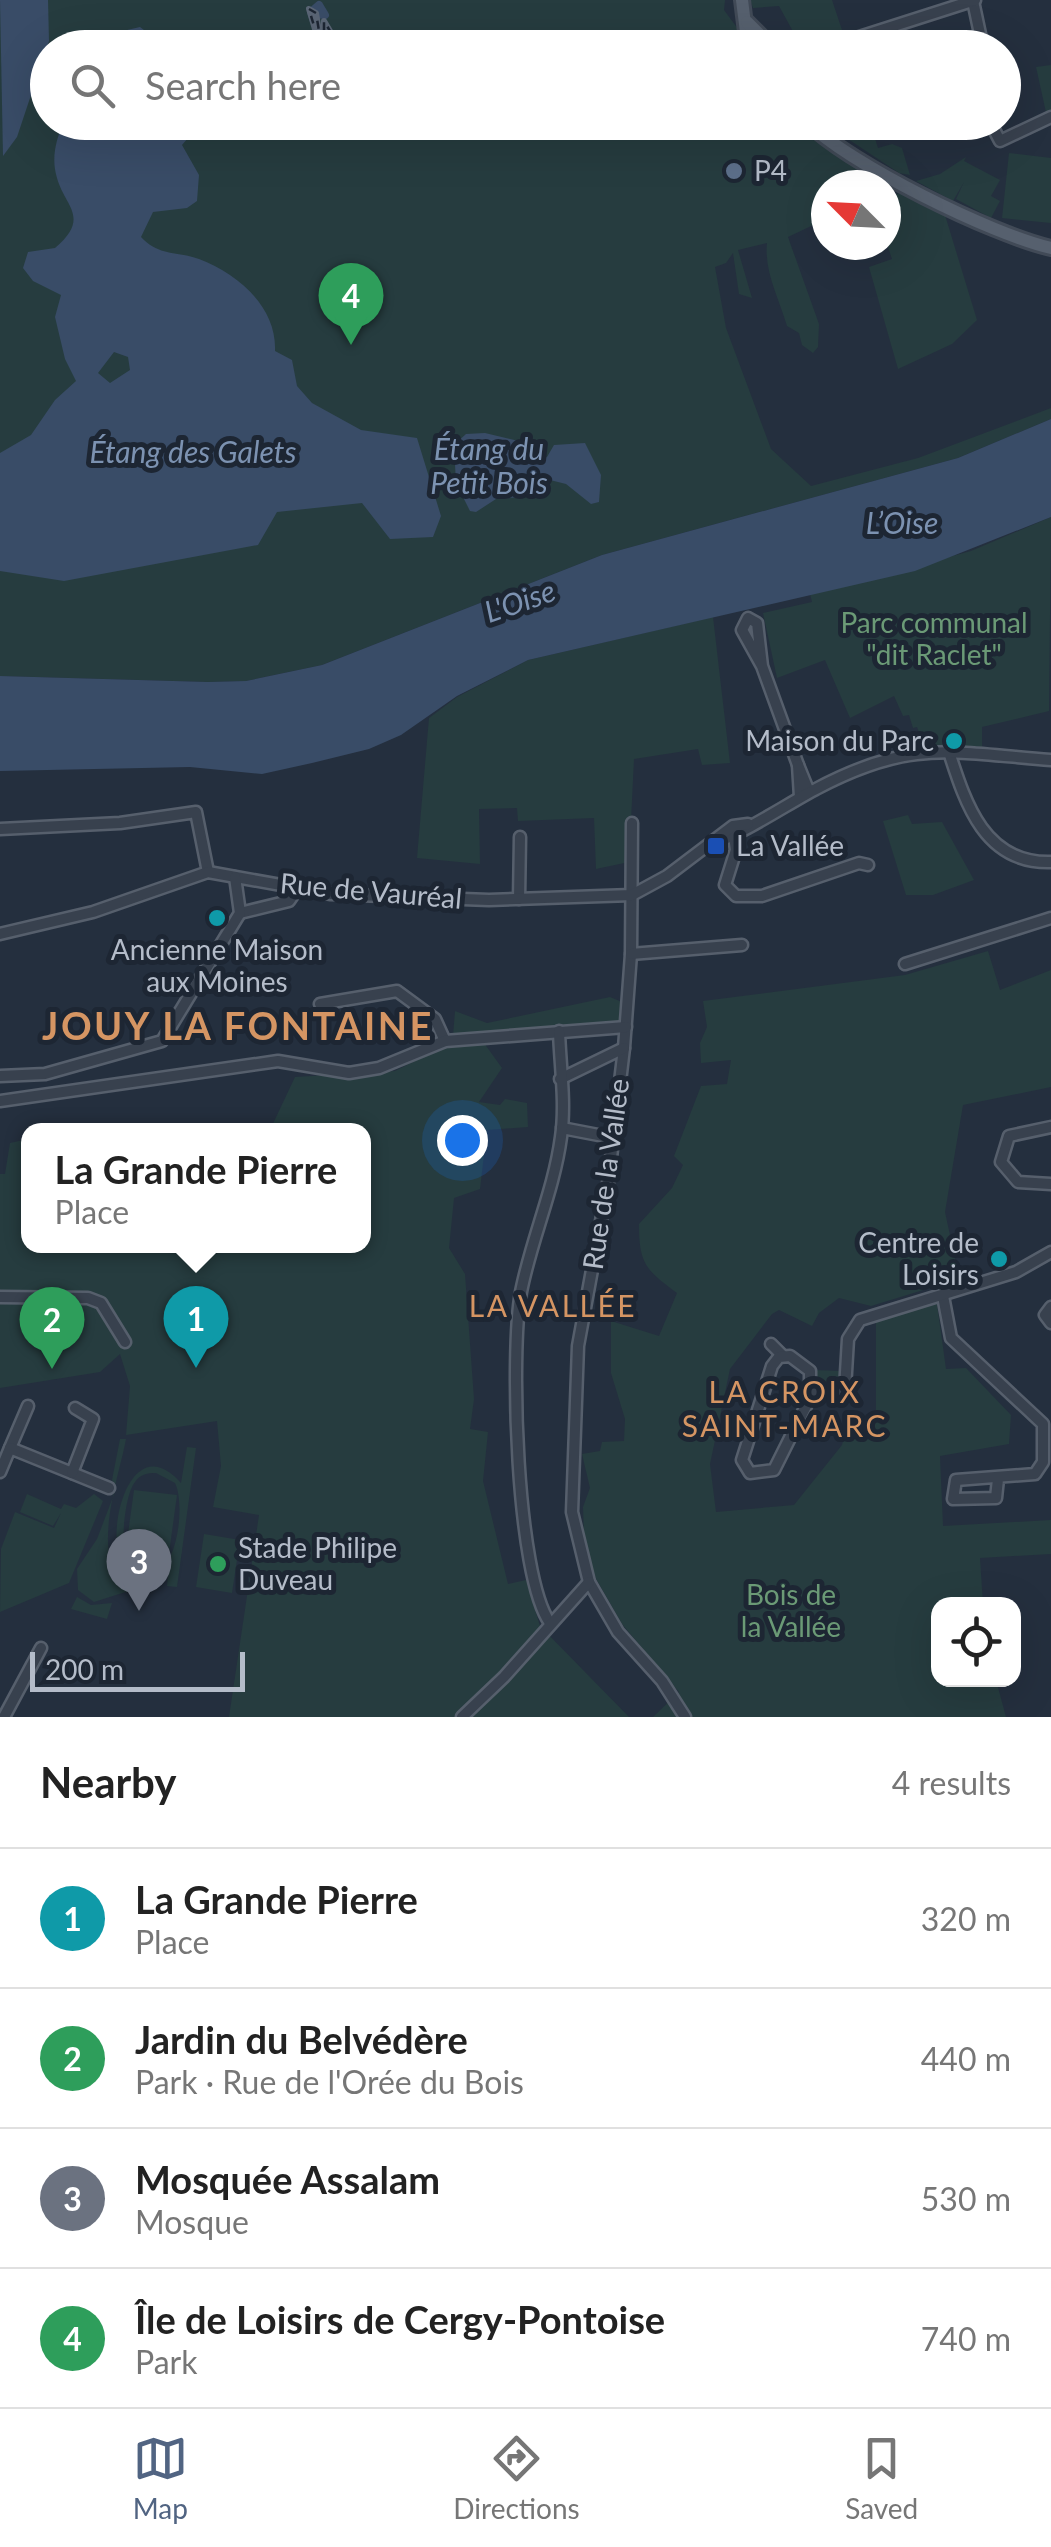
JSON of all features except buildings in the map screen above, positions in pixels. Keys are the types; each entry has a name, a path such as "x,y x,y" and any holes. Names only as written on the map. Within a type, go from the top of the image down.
{"main road":[{"path":"742,0 748,30"},
{"path":"746,22 755,30"},
{"path":"831,140 991,228 1051,248"}],"street":[{"path":"881,30 974,0 980,30"},
{"path":"1021,131 1051,117"},
{"path":"762,666 798,764 805,795"},
{"path":"720,840 874,761 925,750 1051,760"},
{"path":"949,752 969,810 990,839 1019,859 1051,862"},
{"path":"0,829 120,824 196,812 208,872"},
{"name":"Rue de la Vallée","path":"632,823 626,1027 614,1138 577,1350 572,1512 589,1582 618,1632 662,1681 685,1717"},
{"path":"632,894 720,840 733,826 748,824"},
{"path":"519,899 520,836"},
{"path":"734,836 736,850 724,880 728,892 736,896 762,896 859,863 868,865"},
{"name":"Rue de Vauréal","path":"0,934 93,912 208,872 331,894 519,899 632,894"},
{"path":"0,1076 45,1074 162,1041 240,913 235,877"},
{"path":"240,913 288,900 298,888"},
{"path":"905,964 1051,918"},
{"path":"631,954 742,945"},
{"path":"320,1004 397,990 435,1019 444,1041"},
{"path":"4,1100 278,1061 349,1073 379,1068 444,1041 626,1027"},
{"path":"550,1623 540,1602 519,1482 518,1324 523,1284 562,1128 559,1030"},
{"path":"560,1079 624,1048"},
{"path":"4,1100 14,1078"},
{"path":"1051,1126 1009,1136 1002,1165 1018,1182 1051,1184"},
{"path":"562,1128 614,1138"},
{"path":"812,1392 845,1388 848,1339 858,1322 1016,1272 1051,1252"},
{"path":"943,1296 951,1338 1043,1424 1040,1469 1032,1476 956,1480 952,1499 996,1498 998,1478"},
{"path":"0,1297 88,1298 101,1303 125,1342"},
{"path":"1051,1307 1045,1315 1051,1323"},
{"path":"771,1344 783,1356 810,1371 812,1392 774,1470 763,1474 745,1470 743,1456 772,1366 783,1356"},
{"path":"0,1472 28,1406"},
{"path":"72,1473 93,1419 75,1408"},
{"path":"10,1448 109,1488"},
{"path":"462,1717 504,1678 589,1582"},
{"path":"4,1717 41,1648"}],"green space":[{"path":"0,0 725,0 724,10 739,30 30,30 30,140 819,140 866,170 811,170 811,226 788,237 819,324 818,347 813,353 802,345 799,333 787,326 770,275 767,243 738,250 752,298 739,294 733,253 726,263 715,267 726,328 771,449 811,486 918,458 1051,408 1051,419 958,458 602,555 322,665 246,681 0,676"},
{"path":"750,0 832,0 842,30 792,30 779,6 753,8"},
{"path":"1051,65 1051,115 1047,117 1036,67"},
{"path":"850,140 875,140 878,148 892,144 902,148 910,175 894,170"},
{"path":"1009,153 1051,158 1051,223 1002,218"},
{"path":"966,157 964,161 1000,180 991,196 1000,201 991,218 956,199 964,182 953,201 916,181 940,174"},
{"path":"905,190 945,215 977,320 952,344 898,369 869,267 901,260 901,192"},
{"name":"Parc communal \"dit Raclet\"","path":"1051,517 1049,711 982,727 982,747 924,746 917,727 913,728 909,715 903,716 894,696 850,718 825,660 777,678 763,613 812,602 810,594 971,551"},
{"path":"713,617 730,763 702,765 698,749 634,759 629,862 596,869 594,818 518,821 517,808 479,809 480,864 417,858 429,718 457,697 528,660"},
{"path":"908,815 912,824 942,822 974,880 933,895 906,895 883,821"},
{"name":"Bois de la Vallée","path":"988,951 1000,990 1051,970 1051,1087 963,1105 945,1212 959,1277 963,1267 969,1268 969,1276 871,1306 839,1298 819,1313 812,1326 779,1310 772,1314 730,1369 710,1464 716,1512 794,1505 842,1445 848,1422 876,1417 876,1321 937,1304 946,1369 966,1368 1011,1415 1009,1444 940,1456 943,1526 1051,1520 1051,1554 980,1558 983,1597 931,1597 931,1687 998,1687 1006,1717 653,1717 679,1692 622,1624 595,1577 584,1536 583,1507 590,1488 582,1454 600,1451 602,1442 624,1441 625,1419 611,1373 611,1321 659,1336 677,1293 646,1265 639,1224 672,1188 683,1165 674,1156 701,1086 727,1084 731,1060 701,1063 700,1043 707,1027 703,1001 905,975"},
{"path":"610,997 622,1002 619,1022 453,1036 455,1011 487,1023"},
{"path":"484,1043 502,1068 479,1102 500,1105 505,1099 527,1103 528,1127 487,1130 480,1189 454,1198 449,1248 465,1274 474,1399 470,1429 488,1432 483,1481 508,1584 526,1580 540,1626 629,1717 229,1717 259,1515 213,1507 221,1466 217,1421 126,1435 130,1386 120,1354 100,1372 0,1388 0,1174 5,1174 10,1143 21,1141 21,1253 371,1253 371,1123 273,1123 295,1077 395,1071 443,1047"},
{"path":"813,1370 842,1371 843,1386 815,1387"},
{"path":"120,1439 126,1439 122,1456 115,1487 112,1480"},
{"path":"187,1447 196,1448 177,1587 167,1586 168,1574 142,1583 125,1573 117,1550 118,1521 125,1493 138,1472 157,1467 181,1483","holes":["150,1473 175,1483 179,1513 173,1549 156,1574 143,1576 128,1569 125,1562 123,1539 131,1489 139,1477"]},
{"path":"134,1490 177,1495 168,1561 125,1555"},
{"path":"27,1494 61,1509 64,1504 76,1508 94,1494 103,1501 69,1583 0,1612 1,1549 15,1512 54,1528 61,1513 53,1526 20,1512"},
{"path":"113,1498 108,1545 112,1564 121,1579 138,1588 94,1602 78,1590 77,1569 97,1539"},
{"name":"Stade Philipe Duveau","path":"204,1534 240,1540 232,1593 196,1587"},
{"path":"77,1597 91,1605 112,1603 107,1619 71,1609"}],"water":[{"path":"0,0 48,0 49,30 30,30 30,98 17,137 3,156"},
{"name":"Étang des Galets","path":"58,140 186,140 182,145 199,175 197,201 187,208 153,212 141,237 162,251 214,265 241,283 262,307 274,335 275,351 292,360 297,386 312,403 361,430 417,438 441,516 433,537 390,539 362,503 277,512 258,545 64,581 0,571 0,453 31,435 55,400 76,381 65,359 55,317 61,295 33,281 23,268 28,252 55,248 72,228 72,212 57,178","holes":["114,352 128,357 130,370 110,383 98,373"]},
{"name":"L’Oise","path":"1051,419 1051,517 915,571 528,660 457,696 401,735 369,749 262,774 190,767 0,771 0,676 246,681 322,665 602,555 958,458"},
{"name":"Étang du Petit Bois","path":"485,433 527,443 539,459 547,457 554,445 585,443 601,475 599,502 591,504 566,484 546,479 522,497 496,499 476,512 470,511 456,483 454,445 466,434"}],"waterway":[{"path":"319,5 325,15 315,14 314,21 311,12 319,5"}],"railway":[{"path":"309,9 316,13 319,30"},
{"path":"309,9 315,30"},
{"path":"324,30 324,21 329,30"}],"place":[{"name":"P4","path":"734,171"},
{"name":"Île de Loisirs de Cergy-Pontoise","path":"351,345"},
{"name":"Maison du Parc","path":"954,741"},
{"name":"La Vallée","path":"716,846"},
{"name":"Ancienne Maison aux Moines","path":"217,918"},
{"name":"Centre de Loisirs","path":"999,1259"},
{"name":"La Grande Pierre","path":"196,1368"},
{"name":"Jardin du Belvédère","path":"52,1369"},
{"name":"Stade Philipe Duveau","path":"218,1564"},
{"name":"Mosquée Assalam","path":"139,1611"}],"district":[{"name":"JOUY LA FONTAINE","path":"238,1027"},
{"name":"LA VALLÉE","path":"553,1307"},
{"name":"LA CROIX SAINT-MARC","path":"785,1410"}],"water label":[{"name":"L'Oise","path":"520,602"}]}
